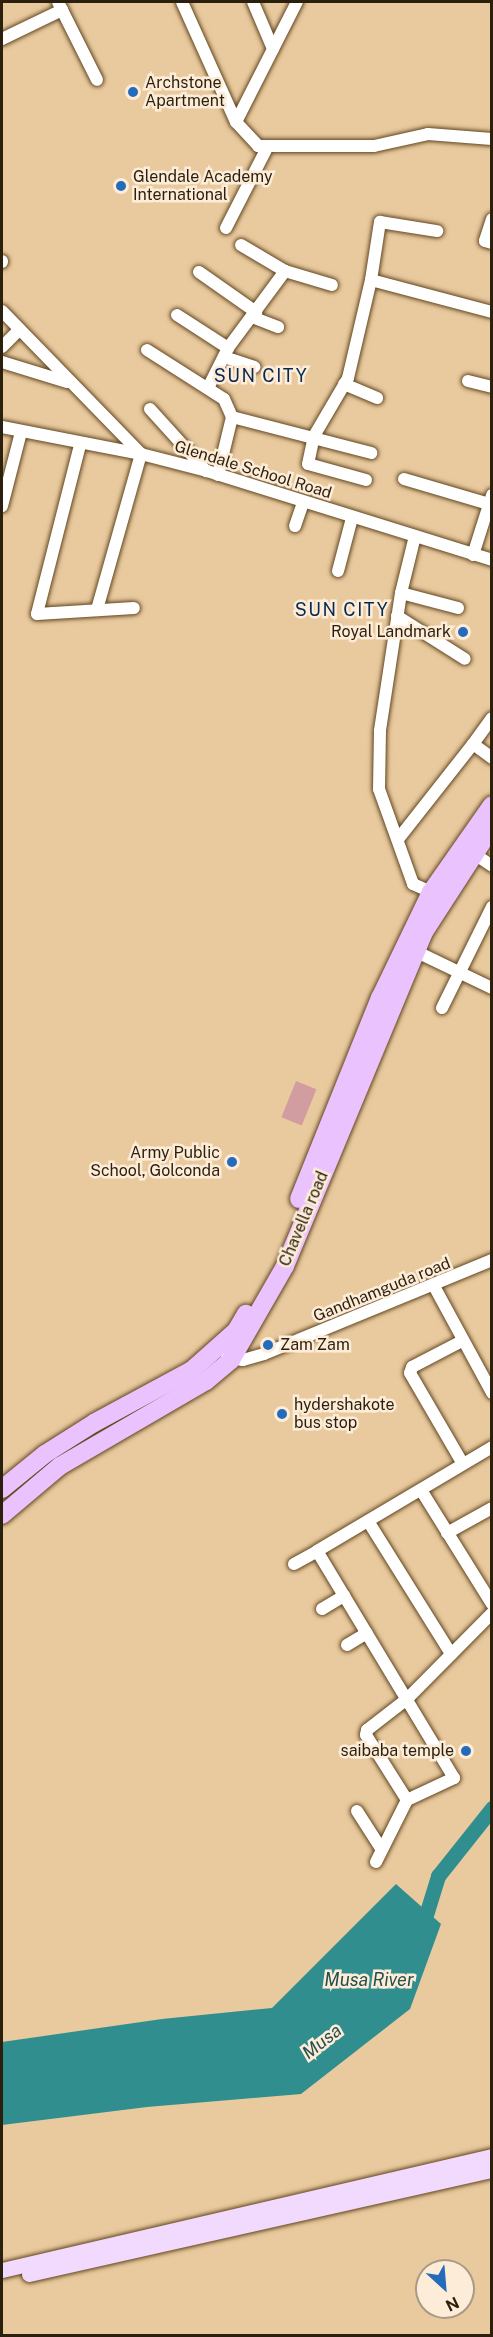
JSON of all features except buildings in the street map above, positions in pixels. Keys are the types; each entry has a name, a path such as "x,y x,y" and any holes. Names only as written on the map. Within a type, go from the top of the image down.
{"highway":[{"name":"Chavella road","path":"2,1489 45,1454 94,1423 224,1355 273,1263 380,998 492,805"},
{"name":"Chavella road","path":"2,1515 60,1466 206,1381 285,1266 438,895 492,827"}],"main road":[{"path":"2,2270 492,2157"},
{"path":"2,2280 492,2170"}],"street":[{"path":"182,2 236,122 258,146 374,146 428,134 492,139"},
{"path":"253,2 273,49"},
{"path":"236,122 297,2"},
{"path":"2,39 60,6 97,80"},
{"path":"226,228 268,146"},
{"path":"492,219 485,241 492,243"},
{"path":"366,480 308,464 314,436 344,384 371,280 380,222 436,231"},
{"path":"241,244 285,271 332,285"},
{"path":"208,388 226,353 285,271"},
{"path":"199,272 254,315 278,327"},
{"path":"371,280 492,312"},
{"path":"2,311 68,382 141,454 97,610"},
{"path":"177,315 226,353 254,367"},
{"path":"2,347 19,330"},
{"path":"147,350 224,399 232,417 213,473 150,409"},
{"path":"2,362 68,382"},
{"path":"468,381 492,387"},
{"path":"344,384 377,398"},
{"path":"232,417 314,436 371,453"},
{"name":"Glendale School Road","path":"2,427 80,445 141,454 213,473 303,503 492,560"},
{"path":"2,506 21,432"},
{"path":"80,445 37,614 134,608"},
{"path":"404,478 490,500 473,555"},
{"path":"295,526 303,503"},
{"path":"338,571 352,518"},
{"path":"415,536 397,615 380,731 379,789 399,838 413,884 438,895"},
{"path":"401,593 458,608"},
{"path":"397,615 465,659"},
{"path":"399,838 492,718"},
{"path":"473,744 492,758"},
{"path":"473,853 492,866"},
{"path":"442,1008 458,971 492,907"},
{"path":"415,951 492,988"},
{"name":"Gandhamguda road","path":"224,1355 264,1354 434,1287 492,1260"},
{"path":"434,1287 492,1393"},
{"path":"462,1341 412,1367 410,1372 463,1464"},
{"path":"294,1564 492,1447"},
{"path":"421,1490 492,1604"},
{"path":"447,1533 491,1509"},
{"path":"368,1521 451,1654"},
{"path":"317,1551 454,1778 407,1800 376,1862"},
{"path":"322,1609 344,1596"},
{"path":"407,1800 366,1735 369,1728 406,1699 492,1612"},
{"path":"347,1645 367,1633"},
{"path":"357,1811 382,1850"}],"shaded area":[{"path":"296,1081 316,1089 302,1125 281,1117"}],"water":[{"name":"Musa River","path":"396,1884 441,1924 410,2009 301,2094 147,2107 2,2125 2,2042 162,2019 272,2008"}],"waterway":[{"name":"Musa","path":"421,1931 438,1876 492,1808"}],"place":[{"name":"Archstone Apartment","path":"133,92"},
{"name":"Glendale Academy International","path":"121,186"},
{"name":"Royal Landmark","path":"463,632"},
{"name":"Army Public School, Golconda","path":"232,1162"},
{"name":"Zam Zam","path":"268,1345"},
{"name":"hydershakote bus stop","path":"282,1414"},
{"name":"saibaba temple","path":"466,1751"}],"district":[{"name":"SUN CITY","path":"261,376"},
{"name":"SUN CITY","path":"342,610"}]}
